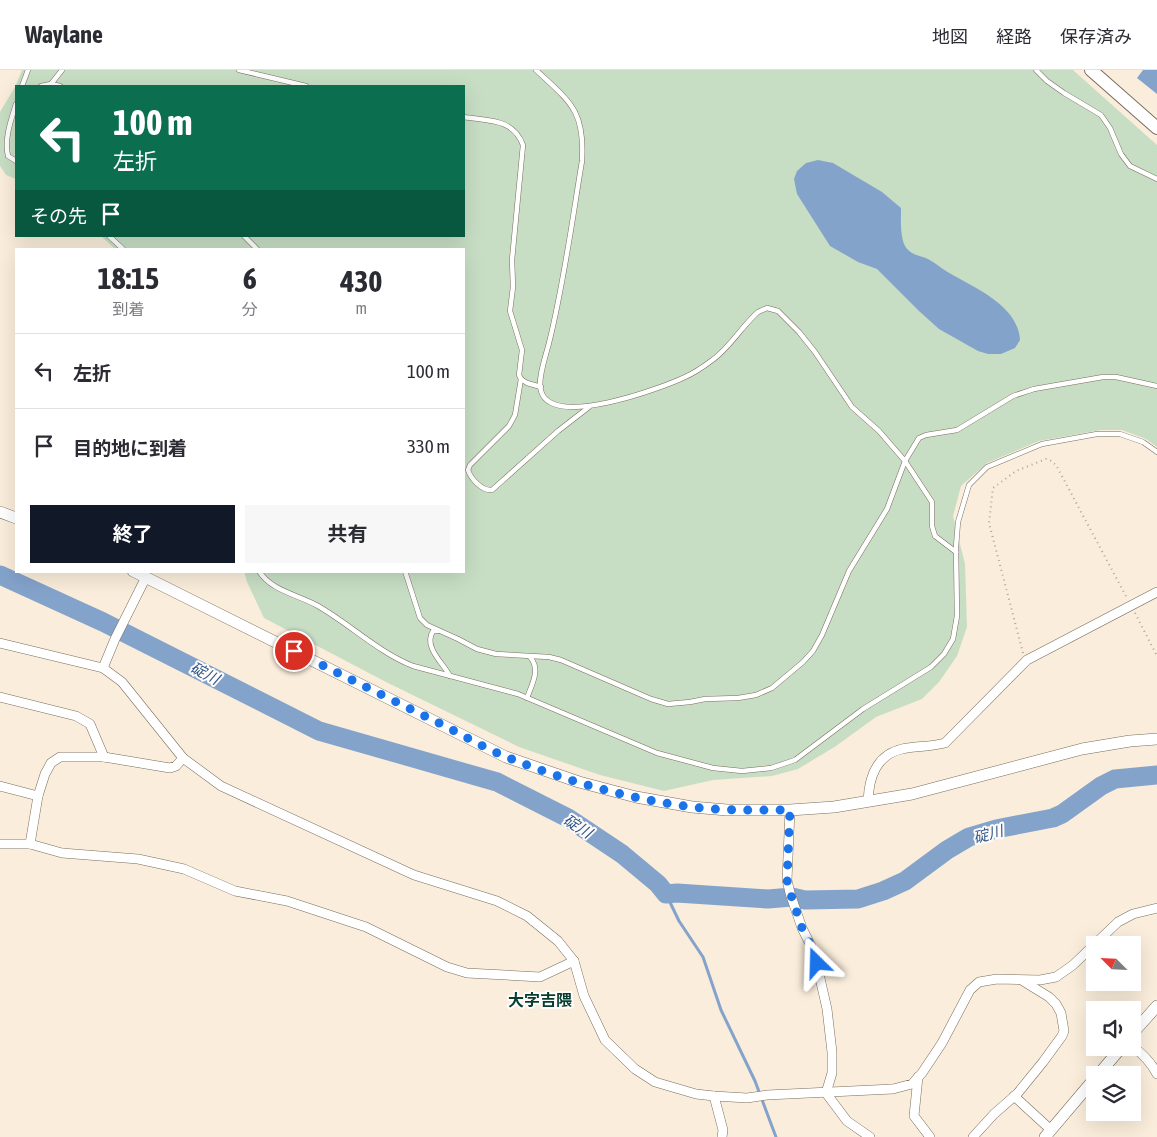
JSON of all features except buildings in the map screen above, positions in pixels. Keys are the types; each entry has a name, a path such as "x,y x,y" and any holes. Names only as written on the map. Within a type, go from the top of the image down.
{"main road":[{"path":"1091,70 1157,128"}],"street":[{"path":"0,512 15,518"},
{"path":"137,573 506,757 539,770 579,782 636,797 692,807 727,810 790,810 834,807 912,794 1082,749 1130,741 1157,740"},
{"path":"103,668 115,639 146,577"},
{"path":"868,801 869,786 873,773 881,760 888,754 903,749 945,743 1025,662 1157,592"},
{"path":"0,643 103,668 122,682 183,758 221,786 414,875 497,901 527,916 558,941 574,961 584,996 605,1040 635,1069 655,1082 674,1088 714,1096 747,1098 767,1095 893,1089 912,1084 942,1043 970,990 979,982 997,979 1040,980 1056,978 1073,965 1118,922 1133,914 1157,908"},
{"path":"0,697 76,716 90,724 104,757"},
{"path":"30,844 38,796 45,774 51,763 60,757 104,757 170,768 176,766 183,758"},
{"path":"0,786 38,796"},
{"path":"790,810 787,880 802,928 814,952 827,1009 832,1052 832,1073 826,1092"},
{"path":"0,844 30,844 62,854 138,859 184,869 235,891 287,901 366,927 447,967 466,974 540,976 574,961"},
{"path":"973,1137 1014,1096 1043,1062 1064,1031 1064,1022 1056,1004 1049,997 1021,979"},
{"path":"1141,1024 1157,1006"},
{"path":"1141,1054 1157,1074"},
{"path":"1106,1066 1114,1056"},
{"path":"918,1077 914,1116 930,1137"},
{"path":"1014,1096 1048,1134 1086,1089"},
{"path":"826,1092 847,1120 870,1137"},
{"path":"714,1096 724,1130 722,1137"}],"lane":[{"path":"22,85 28,70"},
{"path":"51,84 62,70"},
{"path":"239,70 302,85"},
{"path":"536,70 568,100 580,122 583,140 582,161 556,317 541,381 541,392 549,401 564,407 606,404 685,377 713,360 758,312 767,308 778,311 799,332 815,352 852,407 879,431 905,461 932,502 932,526 935,536 956,552"},
{"path":"1036,70 1064,94 1101,115 1110,128 1121,154 1130,166 1157,179"},
{"path":"46,85 56,85"},
{"path":"15,108 6,150 8,156 15,161"},
{"path":"465,117 508,125 520,136 523,145 512,260 513,287 510,303 522,350 519,367 521,379 515,415 510,426 470,466 468,470 470,475 483,489 492,490 558,431 591,406"},
{"path":"110,237 121,248"},
{"path":"245,237 256,248"},
{"path":"406,573 420,618 427,625 477,650 496,654 549,657 561,660 651,699 668,704 756,695 772,688 813,650 822,635 849,571 886,509 905,461 919,438 957,430 1013,396 1034,388 1103,377 1116,377 1157,386"},
{"path":"521,379 541,387"},
{"path":"260,573 271,583 318,606 397,660 527,698 657,753 713,768 742,771 771,768 795,760 871,704 931,667 944,654 953,639 957,616 956,552 958,522 970,485 987,467 1042,444 1097,434 1120,434 1143,442 1157,452"},
{"path":"439,631 433,631 429,640 434,652 450,677"},
{"path":"527,698 536,668 530,657"}],"path":[{"path":"1025,662 989,523 993,488 1016,471 1046,459 1056,465 1157,656"}],"green space":[{"path":"22,70 1073,70 1157,145 1157,447 1146,439 1122,430 1101,430 1039,441 987,463 961,486 953,516 965,564 967,627 957,656 939,682 922,699 876,717 836,746 798,769 772,776 713,780 664,791 600,775 519,747 386,682 264,618 245,573 465,573 465,248 114,248 102,237 465,237 465,85 16,85"},
{"path":"15,87 15,179 6,175 0,166 0,112"}],"water":[{"path":"1143,70 1157,70 1157,94 1137,78"},
{"path":"818,160 833,163 882,192 901,208 902,238 907,249 984,293 1004,308 1018,328 1020,340 1015,348 1001,354 988,354 978,351 939,329 877,269 858,262 830,246 797,194 794,179 797,171 806,163"}],"waterway":[{"name":"碇川","path":"0,575 103,622 319,731 497,782 568,818 622,854 658,884 666,894 677,893 768,899 792,897 805,900 858,899 905,881 947,850 969,837 996,829 1053,818 1062,814 1101,786 1115,779 1157,775"},
{"path":"666,894 679,921 703,957 721,1010 755,1081 776,1137"}],"district":[{"name":"大字吉隈","path":"540,1000"}],"route":[{"path":"294,651 506,757 539,770 636,797 692,807 727,810 790,810 787,880 802,928 814,952 817,963"}]}
